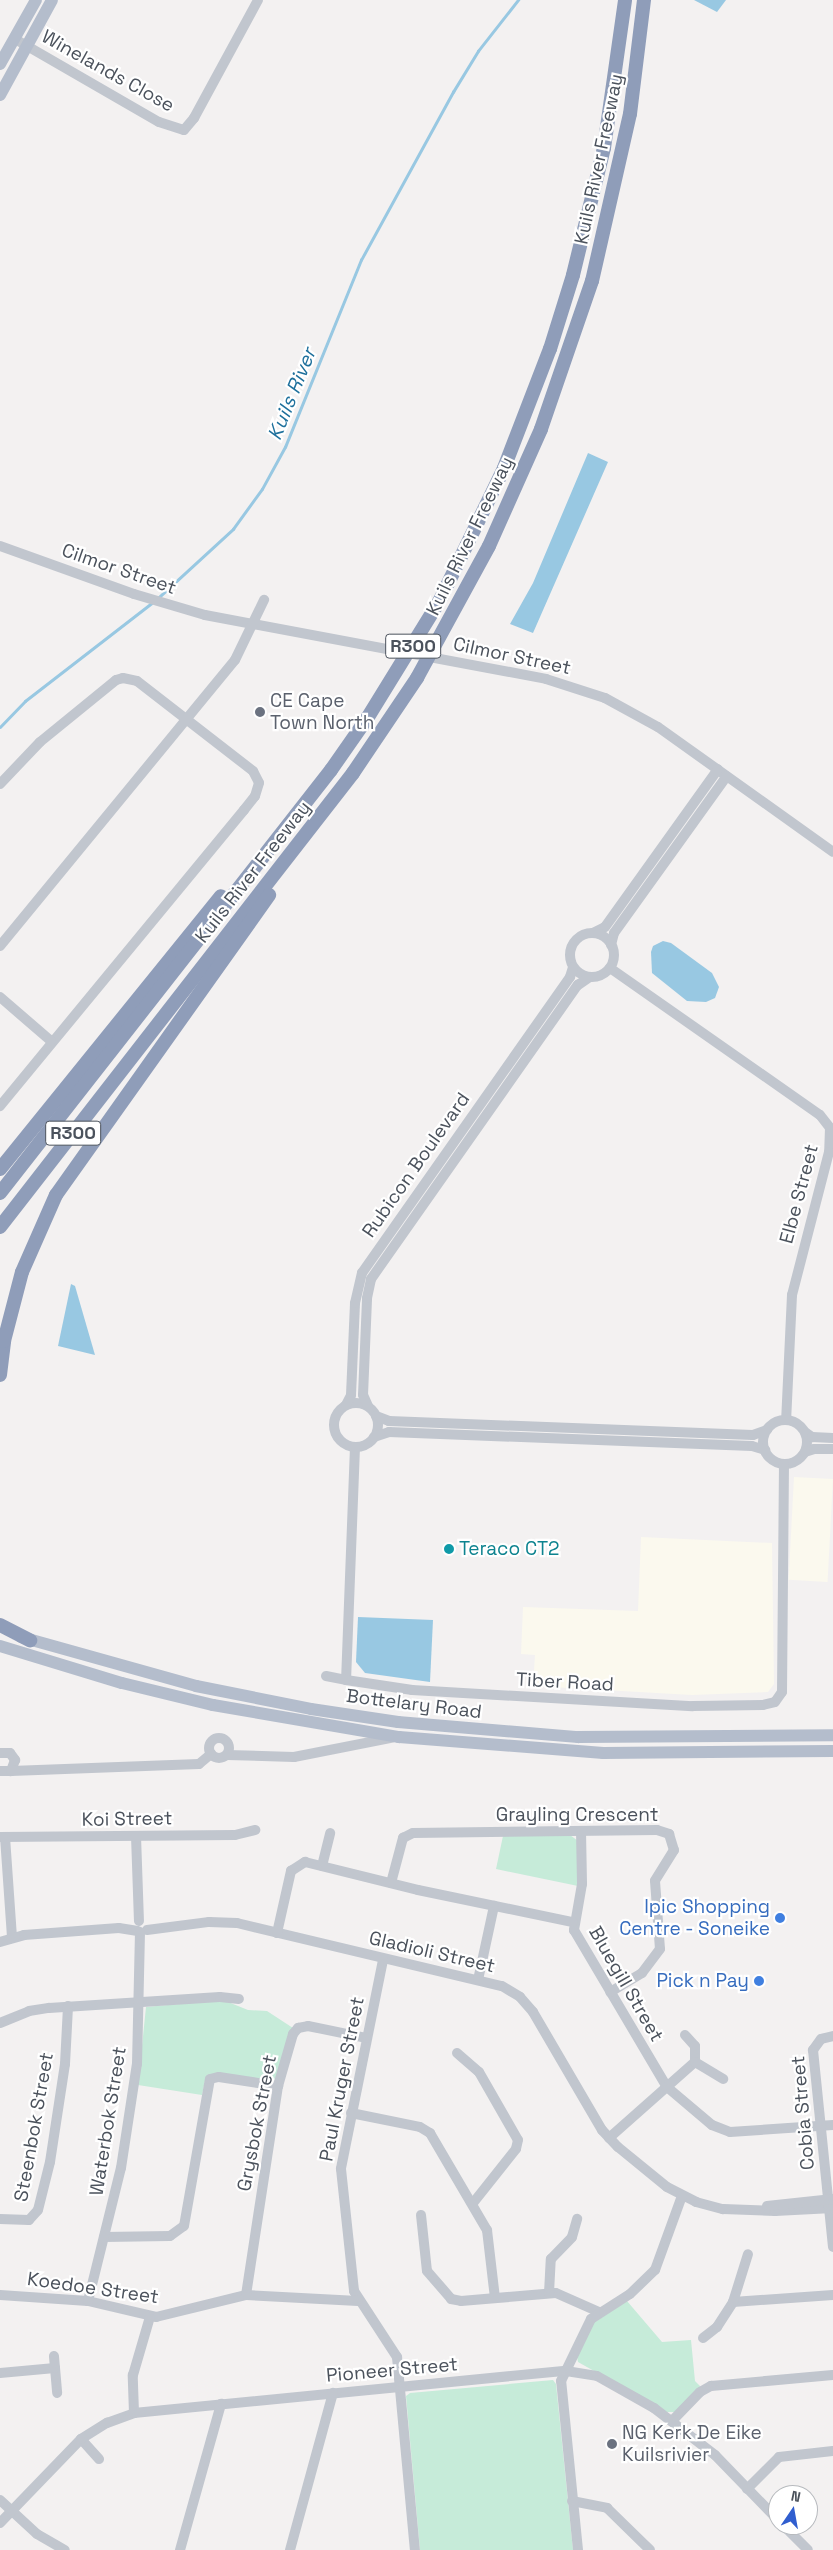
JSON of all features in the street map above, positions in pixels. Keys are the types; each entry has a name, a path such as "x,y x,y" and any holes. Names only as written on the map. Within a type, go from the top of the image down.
{"highway":[{"name":"Kuils River Freeway","path":"0,1194 292,820 368,717 435,608 470,541 521,429 550,349 588,216 615,83 625,0"},
{"name":"Kuils River Freeway","path":"0,1226 353,773 417,678 489,546 538,437 574,339 608,219 630,114 644,0"},
{"path":"0,1169 257,853 292,820"},
{"path":"0,1375 17,1288 33,1243 56,1195 266,900 307,833"},
{"path":"0,1626 30,1640"}],"main road":[{"path":"0,64 36,0"},
{"path":"0,95 29,47 52,0"},
{"name":"Bottelary Road","path":"0,1630 196,1686 376,1719 578,1738 833,1735"},
{"name":"Bottelary Road","path":"0,1646 122,1682 213,1705 399,1737 586,1752 831,1751"},
{"path":"754,1737 833,1726"}],"street":[{"name":"Winelands Close","path":"15,39 159,122 184,130 194,118 258,0"},
{"name":"Cilmor Street","path":"1,549 173,606 253,625 382,647 546,679 605,698 639,714 833,852"},
{"path":"0,946 185,718 235,660 264,600"},
{"path":"0,784 40,742 116,680 137,681 254,771 258,777 258,790 51,1041 0,1106"},
{"path":"593,934 605,927 718,769"},
{"path":"612,945 600,935 581,936 572,945 570,956 573,967 590,977 599,976 610,968 614,957 612,945 615,932 727,776"},
{"name":"Rubicon Boulevard","path":"346,1405 351,1396 355,1303 362,1273 570,978 573,967"},
{"name":"Elbe Street","path":"610,968 820,1115 830,1128 829,1152 792,1295 786,1420"},
{"name":"Rubicon Boulevard","path":"368,1406 363,1399 363,1382 366,1298 372,1279 578,985 590,977"},
{"path":"0,997 51,1041"},
{"path":"355,1403 368,1406 376,1416 378,1427 374,1437 366,1445 355,1447 342,1442 334,1430 335,1417 346,1405 355,1403"},
{"path":"376,1416 389,1420 753,1435 786,1420 800,1426 805,1432 815,1438 833,1438"},
{"path":"765,1450 767,1430"},
{"path":"374,1437 388,1432 755,1446 765,1450 774,1460 784,1464 794,1462 805,1452 814,1449 833,1449"},
{"path":"805,1432 807,1439 805,1452"},
{"path":"326,1676 346,1680 355,1447"},
{"name":"Tiber Road","path":"346,1680 412,1690 598,1701 693,1706 771,1704 780,1696 783,1684 784,1464"},
{"path":"227,1756 229,1744 218,1738 209,1745 211,1754 218,1758 227,1756 294,1757 399,1737"},
{"path":"0,1753 7,1752 36,1767"},
{"path":"0,1771 36,1767 199,1764 211,1754"},
{"path":"11,1771 15,1764 14,1757"},
{"name":"Koi Street","path":"2,1837 235,1835 255,1830"},
{"path":"573,1922 582,1884 581,1831"},
{"name":"Grayling Crescent","path":"391,1884 401,1841 408,1834 662,1831 673,1839 671,1857 656,1881 661,1938 658,1953 642,1972 610,1992"},
{"path":"322,1866 330,1833"},
{"name":"Waterbok Street","path":"88,2302 121,2168 136,2074 142,1926 136,1836"},
{"path":"2,1837 12,1937"},
{"name":"Bluegill Street","path":"277,1932 293,1867 304,1862 391,1884 573,1922 574,1930 667,2087 706,2120 725,2131 741,2133 833,2125"},
{"path":"478,1980 494,1906"},
{"name":"Gladioli Street","path":"0,1942 12,1937 220,1921 277,1932 383,1960 478,1980 508,1989 529,2007 609,2138 682,2196 713,2208 741,2210 831,2204"},
{"name":"Paul Kruger Street","path":"383,1960 341,2169 351,2274 358,2301 395,2352 416,2550"},
{"path":"0,2023 29,2011 68,2006 220,1997 239,1999"},
{"name":"Steenbok Street","path":"0,2219 27,2220 38,2210 50,2162 63,2074 68,2006"},
{"name":"Grysbok Street","path":"246,2295 278,2086 292,2037 298,2028 308,2026 366,2038"},
{"path":"609,2138 695,2062 695,2046 686,2035"},
{"name":"Cobia Street","path":"833,2036 821,2039 813,2050 820,2126 831,2204 833,2247"},
{"path":"457,2053 479,2072 518,2140 516,2149 473,2203"},
{"path":"695,2062 723,2079"},
{"path":"104,2237 170,2236 184,2226 210,2079 219,2077 278,2086"},
{"path":"351,2113 427,2131 473,2203 489,2237 495,2298"},
{"path":"578,2550 561,2380 584,2328 599,2312 630,2294 656,2270 682,2196"},
{"path":"421,2215 426,2268 442,2292 457,2301 549,2293 565,2295 599,2312"},
{"path":"549,2293 551,2258 572,2237 578,2219"},
{"path":"703,2338 717,2328 733,2302 748,2254"},
{"name":"Koedoe Street","path":"0,2295 88,2302 150,2316 246,2295 358,2301"},
{"path":"733,2302 833,2295"},
{"path":"134,2413 133,2375 150,2316"},
{"path":"54,2356 57,2393"},
{"path":"0,2373 55,2368"},
{"name":"Pioneer Street","path":"0,2523 81,2439 107,2423 134,2413 566,2371 602,2378 672,2421 715,2456 768,2510"},
{"path":"672,2421 700,2392 711,2386 833,2375"},
{"path":"290,2550 333,2393"},
{"path":"180,2550 221,2404"},
{"path":"81,2439 99,2459"},
{"path":"747,2489 779,2457 833,2451"},
{"path":"0,2500 10,2512 37,2534 65,2550"},
{"path":"572,2501 607,2508 650,2550"},
{"path":"793,2535 808,2550"}],"shaded area":[{"path":"794,1477 833,1479 828,1582 789,1580"},
{"path":"641,1537 772,1543 774,1684 768,1692 692,1695 533,1686 535,1655 521,1654 523,1607 638,1611"}],"green space":[{"path":"570,1835 578,1841 578,1886 496,1869 503,1836"},
{"path":"223,2000 248,2010 267,2011 293,2028 277,2077 272,2080 205,2081 202,2095 138,2085 146,2007"},
{"path":"627,2301 662,2342 691,2340 695,2381 701,2387 675,2412 667,2412 578,2362 577,2357 592,2324"},
{"path":"553,2380 556,2384 573,2550 420,2550 406,2396 410,2393"}],"water":[{"path":"694,0 726,0 717,12"},
{"path":"588,453 608,462 533,633 510,624 533,583"},
{"path":"663,941 671,943 712,973 719,987 715,998 706,1002 687,1001 652,973 651,952 653,946"},
{"path":"71,1284 75,1286 95,1355 58,1346"},
{"path":"358,1617 433,1620 430,1682 365,1673 356,1662"}],"waterway":[{"name":"Kuils River","path":"158,598 233,529 262,489 285,447 361,260 453,92 478,51 518,0"},
{"name":"Kuils River","path":"0,727 25,701 152,603"}],"place":[{"name":"CE Cape Town North","path":"260,712"},
{"name":"Teraco CT2","path":"449,1549"},
{"name":"Ipic Shopping Centre - Soneike","path":"780,1918"},
{"name":"Pick n Pay","path":"759,1981"},
{"name":"NG Kerk De Eike Kuilsrivier","path":"612,2444"}]}
